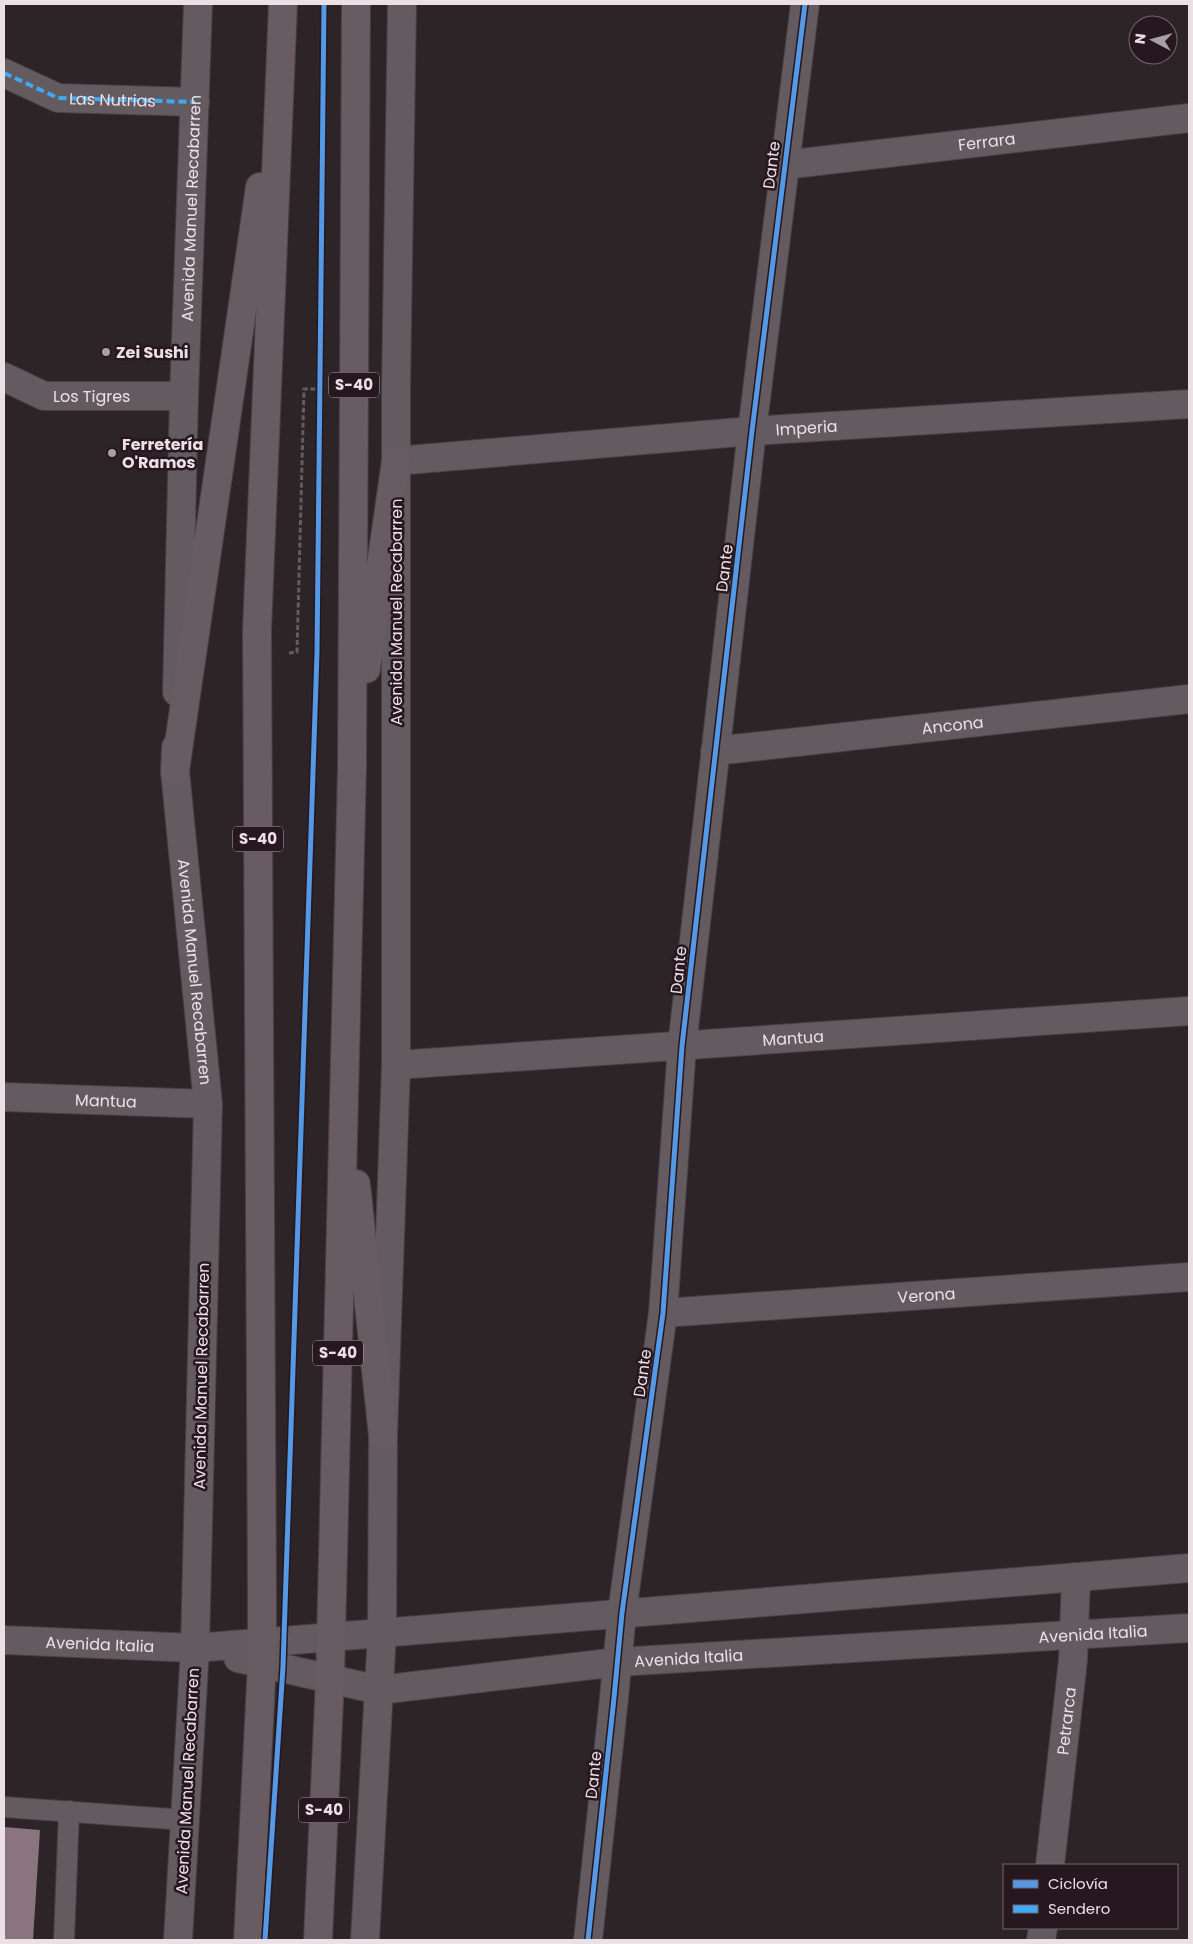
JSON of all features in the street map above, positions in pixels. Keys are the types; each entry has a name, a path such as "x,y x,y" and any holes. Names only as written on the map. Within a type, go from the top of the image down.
{"main road":[{"name":"S-40","path":"248,1940 262,1595 257,630 283,4"},
{"name":"S-40","path":"318,1940 330,1679 352,767 356,4"},
{"path":"175,771 282,37"},
{"path":"352,767 396,461"},
{"path":"344,1070 383,1436"}],"street":[{"name":"Avenida Manuel Recabarren","path":"178,1940 195,1648 208,1104 175,771 184,396 198,4"},
{"name":"Avenida Manuel Recabarren","path":"365,1940 382,1633 383,1436 396,1065 396,388 402,4"},
{"name":"Dante","path":"588,1940 622,1613 663,1312 682,1046 715,751 784,165 805,4"},
{"name":"Las Nutrias","path":"4,73 58,98 195,102"},
{"name":"Ferrara","path":"784,165 1189,118"},
{"name":"Los Tigres","path":"4,377 44,396 184,396"},
{"name":"Imperia","path":"396,461 752,431 1189,404"},
{"name":"Ancona","path":"715,751 1189,699"},
{"name":"Mantua","path":"396,1065 1189,1011"},
{"name":"Mantua","path":"4,1097 208,1104"},
{"name":"Verona","path":"663,1312 1189,1277"},
{"name":"Avenida Italia","path":"261,1653 331,1636 1189,1568"},
{"name":"Petrarca","path":"1050,1864 1075,1636 1076,1577"},
{"name":"Avenida Italia","path":"4,1640 195,1648 261,1653 330,1679 379,1690 618,1662 1189,1628"}],"lane":[{"path":"4,1807 185,1820"},
{"path":"64,1940 69,1811"}],"path":[{"path":"320,379 320,399"}],"building":[{"path":"4,1827 40,1830 33,1940 4,1940"}],"marked path":[{"path":"4,73 58,98 195,102"}],"cycle path":[{"path":"265,1940 283,1667 317,653 324,4"},
{"path":"588,1940 622,1613 663,1313 682,1046 752,431 805,4"}],"place":[{"name":"Zei Sushi","path":"106,352"},
{"name":"Ferretería O'Ramos","path":"112,453"}]}
